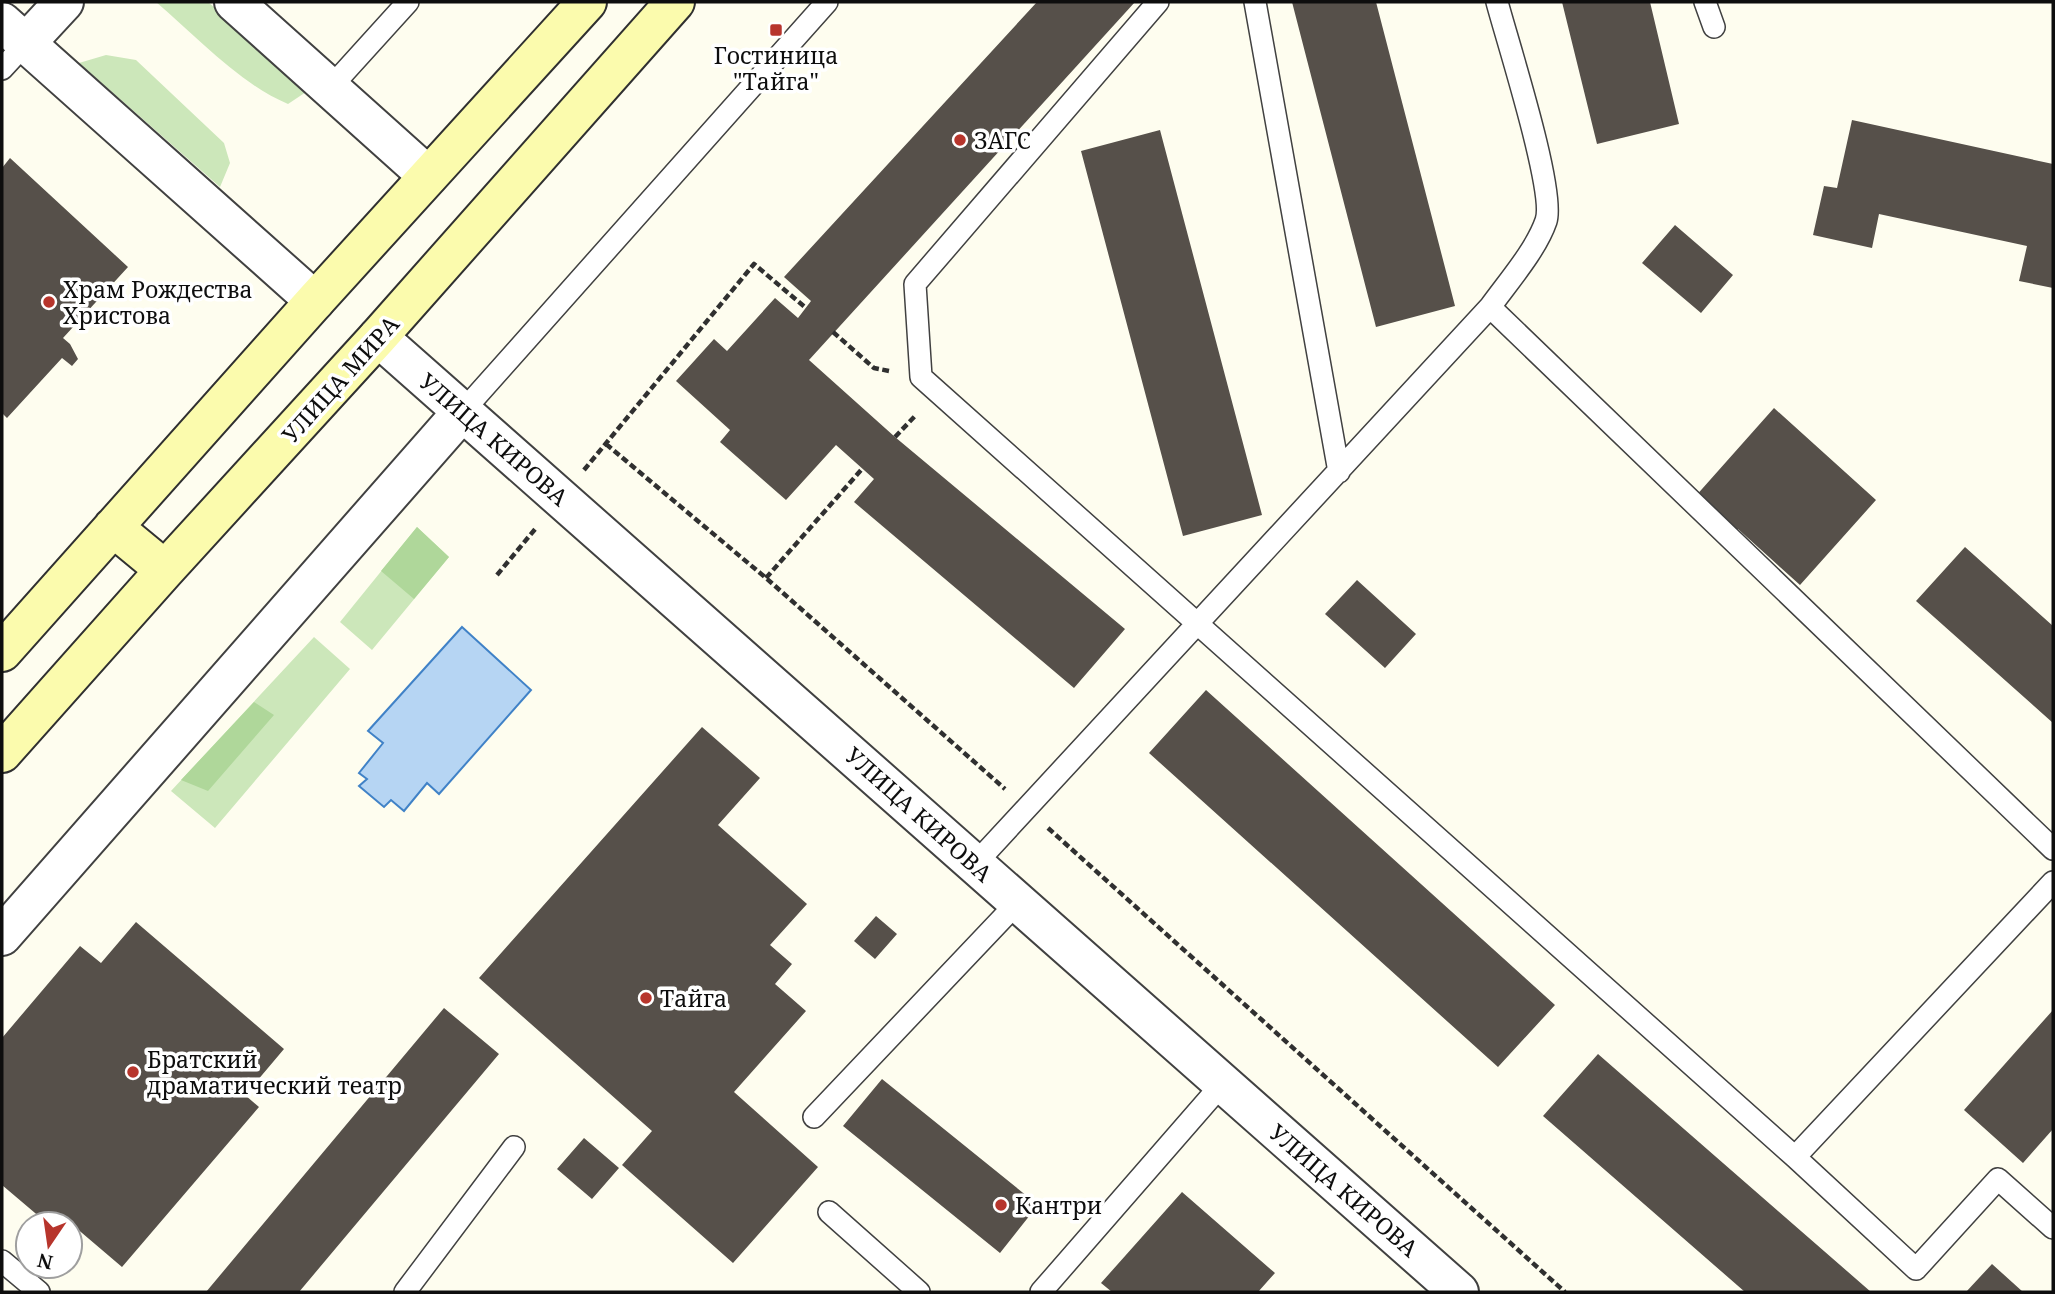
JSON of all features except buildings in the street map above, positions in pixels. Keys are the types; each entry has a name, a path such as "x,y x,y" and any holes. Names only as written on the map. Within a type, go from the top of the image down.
{"main road":[{"path":"2,652 314,301 586,2"},
{"name":"УЛИЦА МИРА","path":"2,753 165,570 379,337 675,2"},
{"path":"113,527 165,570"}],"street":[{"path":"64,2 10,45 314,301"},
{"path":"234,2 428,176"},
{"name":"УЛИЦА КИРОВА","path":"379,337 1459,1292"},
{"path":"2,936 463,411"}],"lane":[{"path":"330,88 408,2"},
{"path":"463,411 827,2"},
{"path":"1158,2 915,284 921,377 1795,1157 1916,1269 1998,1179 2053,1228"},
{"path":"1255,2 1339,472"},
{"path":"975,864 1490,307 1536,240 1546,220 1548,204 1535,143 1497,2"},
{"path":"1705,2 1714,27"},
{"path":"1490,307 2053,849"},
{"path":"1795,1157 2053,882"},
{"path":"814,1117 1018,902"},
{"path":"1041,1292 1223,1083"},
{"path":"405,1292 514,1147"},
{"path":"829,1212 919,1292"},
{"path":"2,1261 39,1292"}],"path":[{"path":"497,575 754,264 806,308"},
{"path":"833,332 874,368 921,377"},
{"path":"606,444 766,578 1565,1292"},
{"path":"766,578 862,469"}],"green space":[{"path":"156,2 208,2 309,90 288,104 270,96 219,58"},
{"path":"106,55 136,60 224,143 230,163 220,187 79,63"},
{"path":"417,527 449,557 372,650 340,622"},
{"path":"417,527 449,557 414,599 381,571"},
{"path":"314,637 350,669 215,828 171,791"},
{"path":"254,702 274,715 208,791 181,780"}],"water":[{"path":"462,627 531,690 439,794 427,783 404,811 391,800 384,807 359,786 367,779 359,773 383,743 368,731"}],"place":[{"name":"Гостиница \"Тайга\"","path":"776,30"},
{"name":"ЗАГС","path":"960,140"},
{"name":"Храм Рождества Христова","path":"49,302"},
{"name":"Тайга","path":"646,998"},
{"name":"Братский драматический театр","path":"133,1072"},
{"name":"Кантри","path":"1001,1205"}]}
